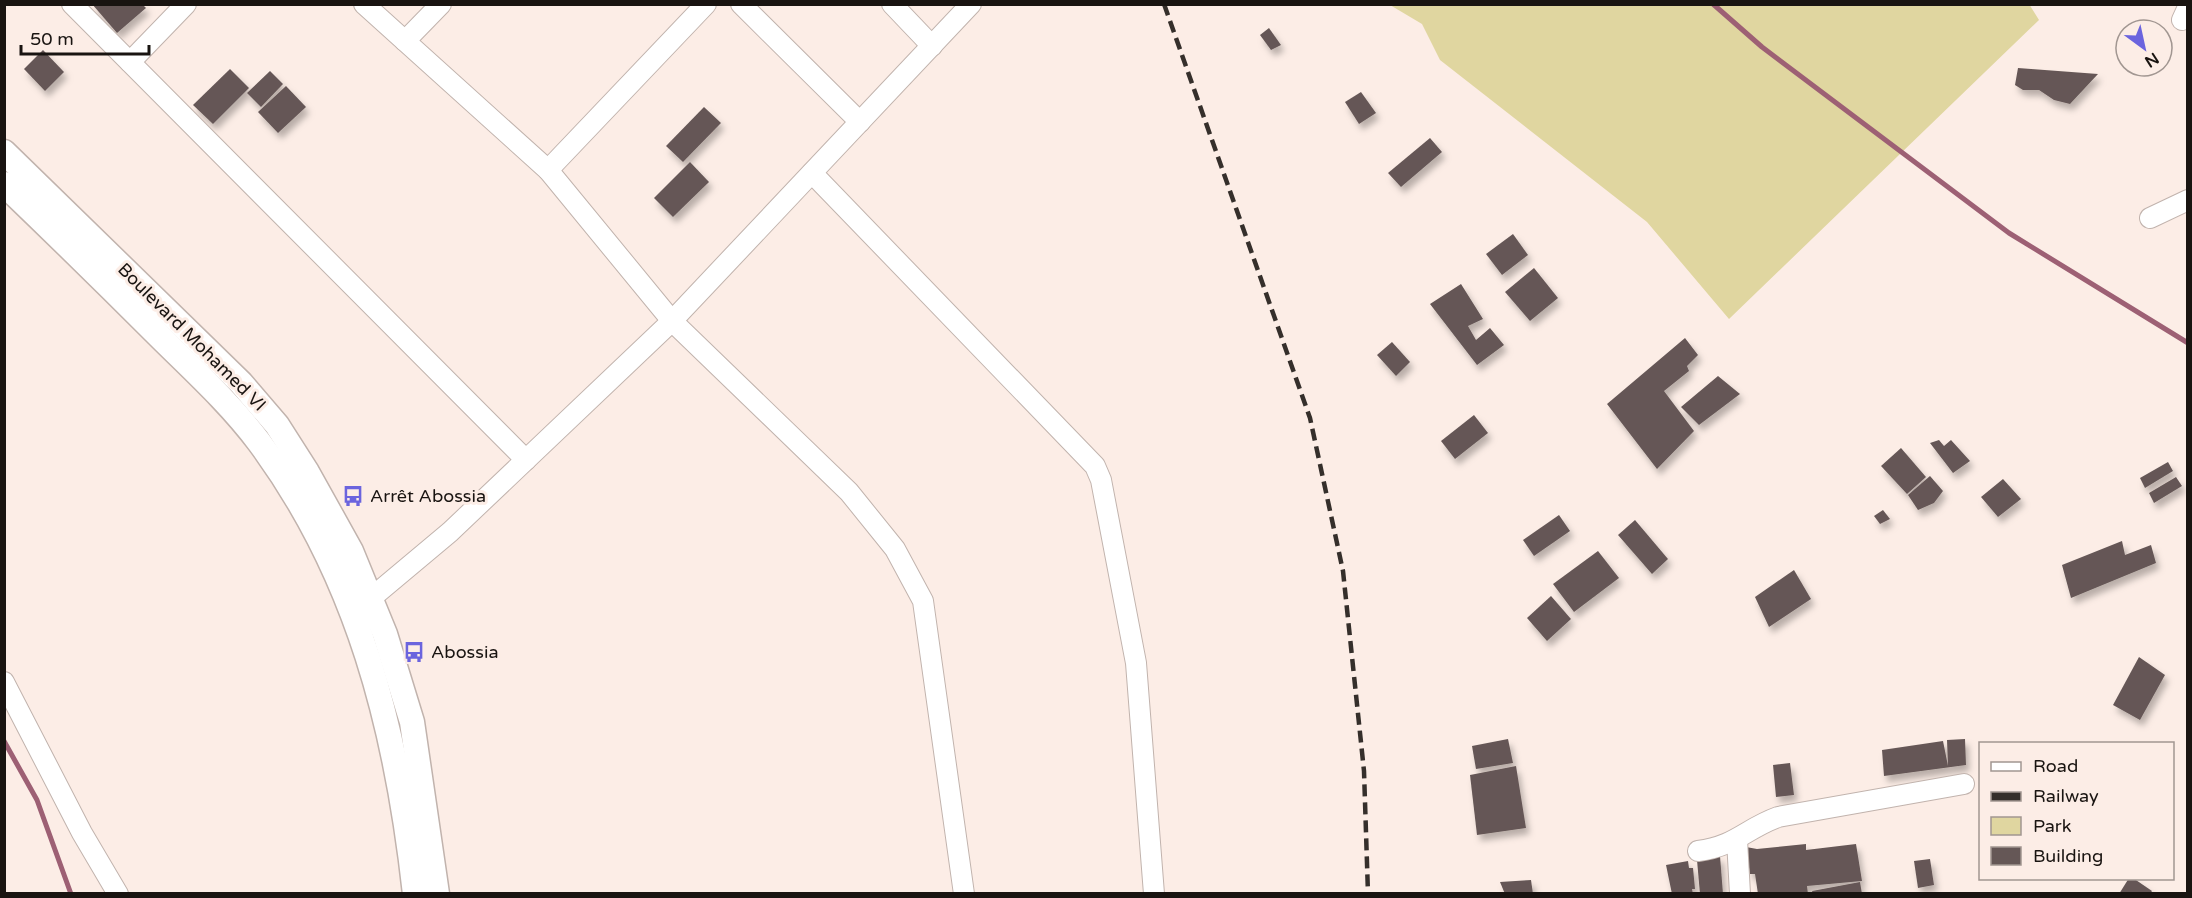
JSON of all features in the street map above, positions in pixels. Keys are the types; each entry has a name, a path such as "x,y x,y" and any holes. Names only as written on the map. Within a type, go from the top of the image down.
{"main road":[{"name":"Boulevard Mohamed VI","path":"4,152 241,383 277,425 307,472 351,551 385,634 412,722 437,894"},
{"name":"Boulevard Mohamed VI","path":"4,184 224,400 258,441 288,486 332,562 370,665 394,750 406,815 415,894"}],"street":[{"path":"72,4 526,459"},
{"path":"130,62 186,4"},
{"path":"364,4 548,170 672,321 849,492 895,549 923,601 964,894"},
{"path":"405,41 441,4"},
{"path":"548,170 706,4"},
{"path":"741,4 860,122"},
{"path":"892,4 932,46"},
{"path":"370,599 450,532 672,321 971,4"},
{"path":"812,173 1095,466 1101,480 1136,663 1154,894"},
{"path":"2150,218 2187,200"},
{"path":"4,682 82,834 118,894"},
{"path":"1698,851 1720,848 1737,840 1757,824 1778,817 1964,784"},
{"path":"1737,840 1740,894"}],"green space":[{"path":"2029,4 2039,20 1729,319 1647,222 1440,60 1422,24 1390,5"}],"building":[{"path":"92,4 142,4 146,8 117,33"},
{"path":"1269,28 1281,45 1271,50 1260,35"},
{"path":"43,50 64,72 45,91 24,69"},
{"path":"2018,68 2098,74 2070,104 2054,100 2039,90 2023,90 2015,85"},
{"path":"230,69 249,88 213,124 193,105"},
{"path":"270,71 283,84 261,107 247,93"},
{"path":"286,86 306,107 278,133 258,112"},
{"path":"1361,92 1376,113 1359,124 1345,102"},
{"path":"704,107 721,123 683,162 666,146"},
{"path":"1430,138 1442,152 1401,187 1388,173"},
{"path":"690,162 709,182 673,217 654,198"},
{"path":"1513,234 1528,255 1502,275 1486,254"},
{"path":"1534,268 1558,298 1530,321 1505,292"},
{"path":"1461,284 1483,319 1468,326 1476,340 1490,328 1504,345 1477,365 1430,304"},
{"path":"1685,338 1698,355 1687,366 1689,371 1664,391 1694,431 1657,469 1607,404"},
{"path":"1392,342 1410,362 1396,376 1377,355"},
{"path":"1718,376 1740,394 1699,425 1681,407"},
{"path":"1474,415 1488,433 1455,459 1441,441"},
{"path":"1939,440 1944,446 1951,440 1970,461 1953,473 1930,443"},
{"path":"1901,448 1926,477 1907,494 1881,466"},
{"path":"2168,462 2173,471 2145,488 2140,478"},
{"path":"1930,476 1943,491 1934,503 1918,510 1908,495"},
{"path":"2176,477 2182,486 2154,503 2149,493"},
{"path":"2003,479 2021,499 1998,517 1981,497"},
{"path":"1883,510 1890,519 1880,524 1874,516"},
{"path":"1559,515 1570,531 1534,556 1523,540"},
{"path":"1635,520 1668,559 1652,574 1618,535"},
{"path":"2122,541 2125,555 2151,545 2156,563 2071,598 2062,565"},
{"path":"1598,551 1619,578 1574,612 1553,584"},
{"path":"1794,570 1811,599 1769,627 1755,597"},
{"path":"1551,596 1571,619 1547,641 1527,618"},
{"path":"2139,657 2165,675 2140,720 2113,705"},
{"path":"1508,739 1513,763 1476,769 1472,746"},
{"path":"1965,739 1966,765 1884,776 1882,750 1943,741 1948,766 1947,740"},
{"path":"1790,763 1794,795 1776,797 1773,765"},
{"path":"1516,766 1526,828 1477,835 1470,775"},
{"path":"1806,844 1806,850 1856,844 1862,881 1807,886 1808,894 1758,894 1755,874 1750,874 1746,847 1757,849"},
{"path":"1720,856 1723,894 1700,894 1697,860"},
{"path":"1930,859 1934,885 1918,888 1914,861"},
{"path":"1688,861 1689,868 1693,868 1695,889 1692,889 1693,894 1672,894 1666,865"},
{"path":"1531,880 1533,894 1505,894 1500,882"},
{"path":"2128,880 2136,880 2152,891 2150,894 2119,894"},
{"path":"1860,882 1862,894 1813,894 1812,891"}],"waterway":[{"path":"1713,4 1762,47 2009,233 2188,343"},
{"path":"4,741 37,800 71,894"}],"railway":[{"path":"1164,4 1310,418 1343,571 1364,771 1368,894"}],"place":[{"name":"Arrêt Abossia","path":"353,496"},
{"name":"Abossia","path":"414,652"}]}
